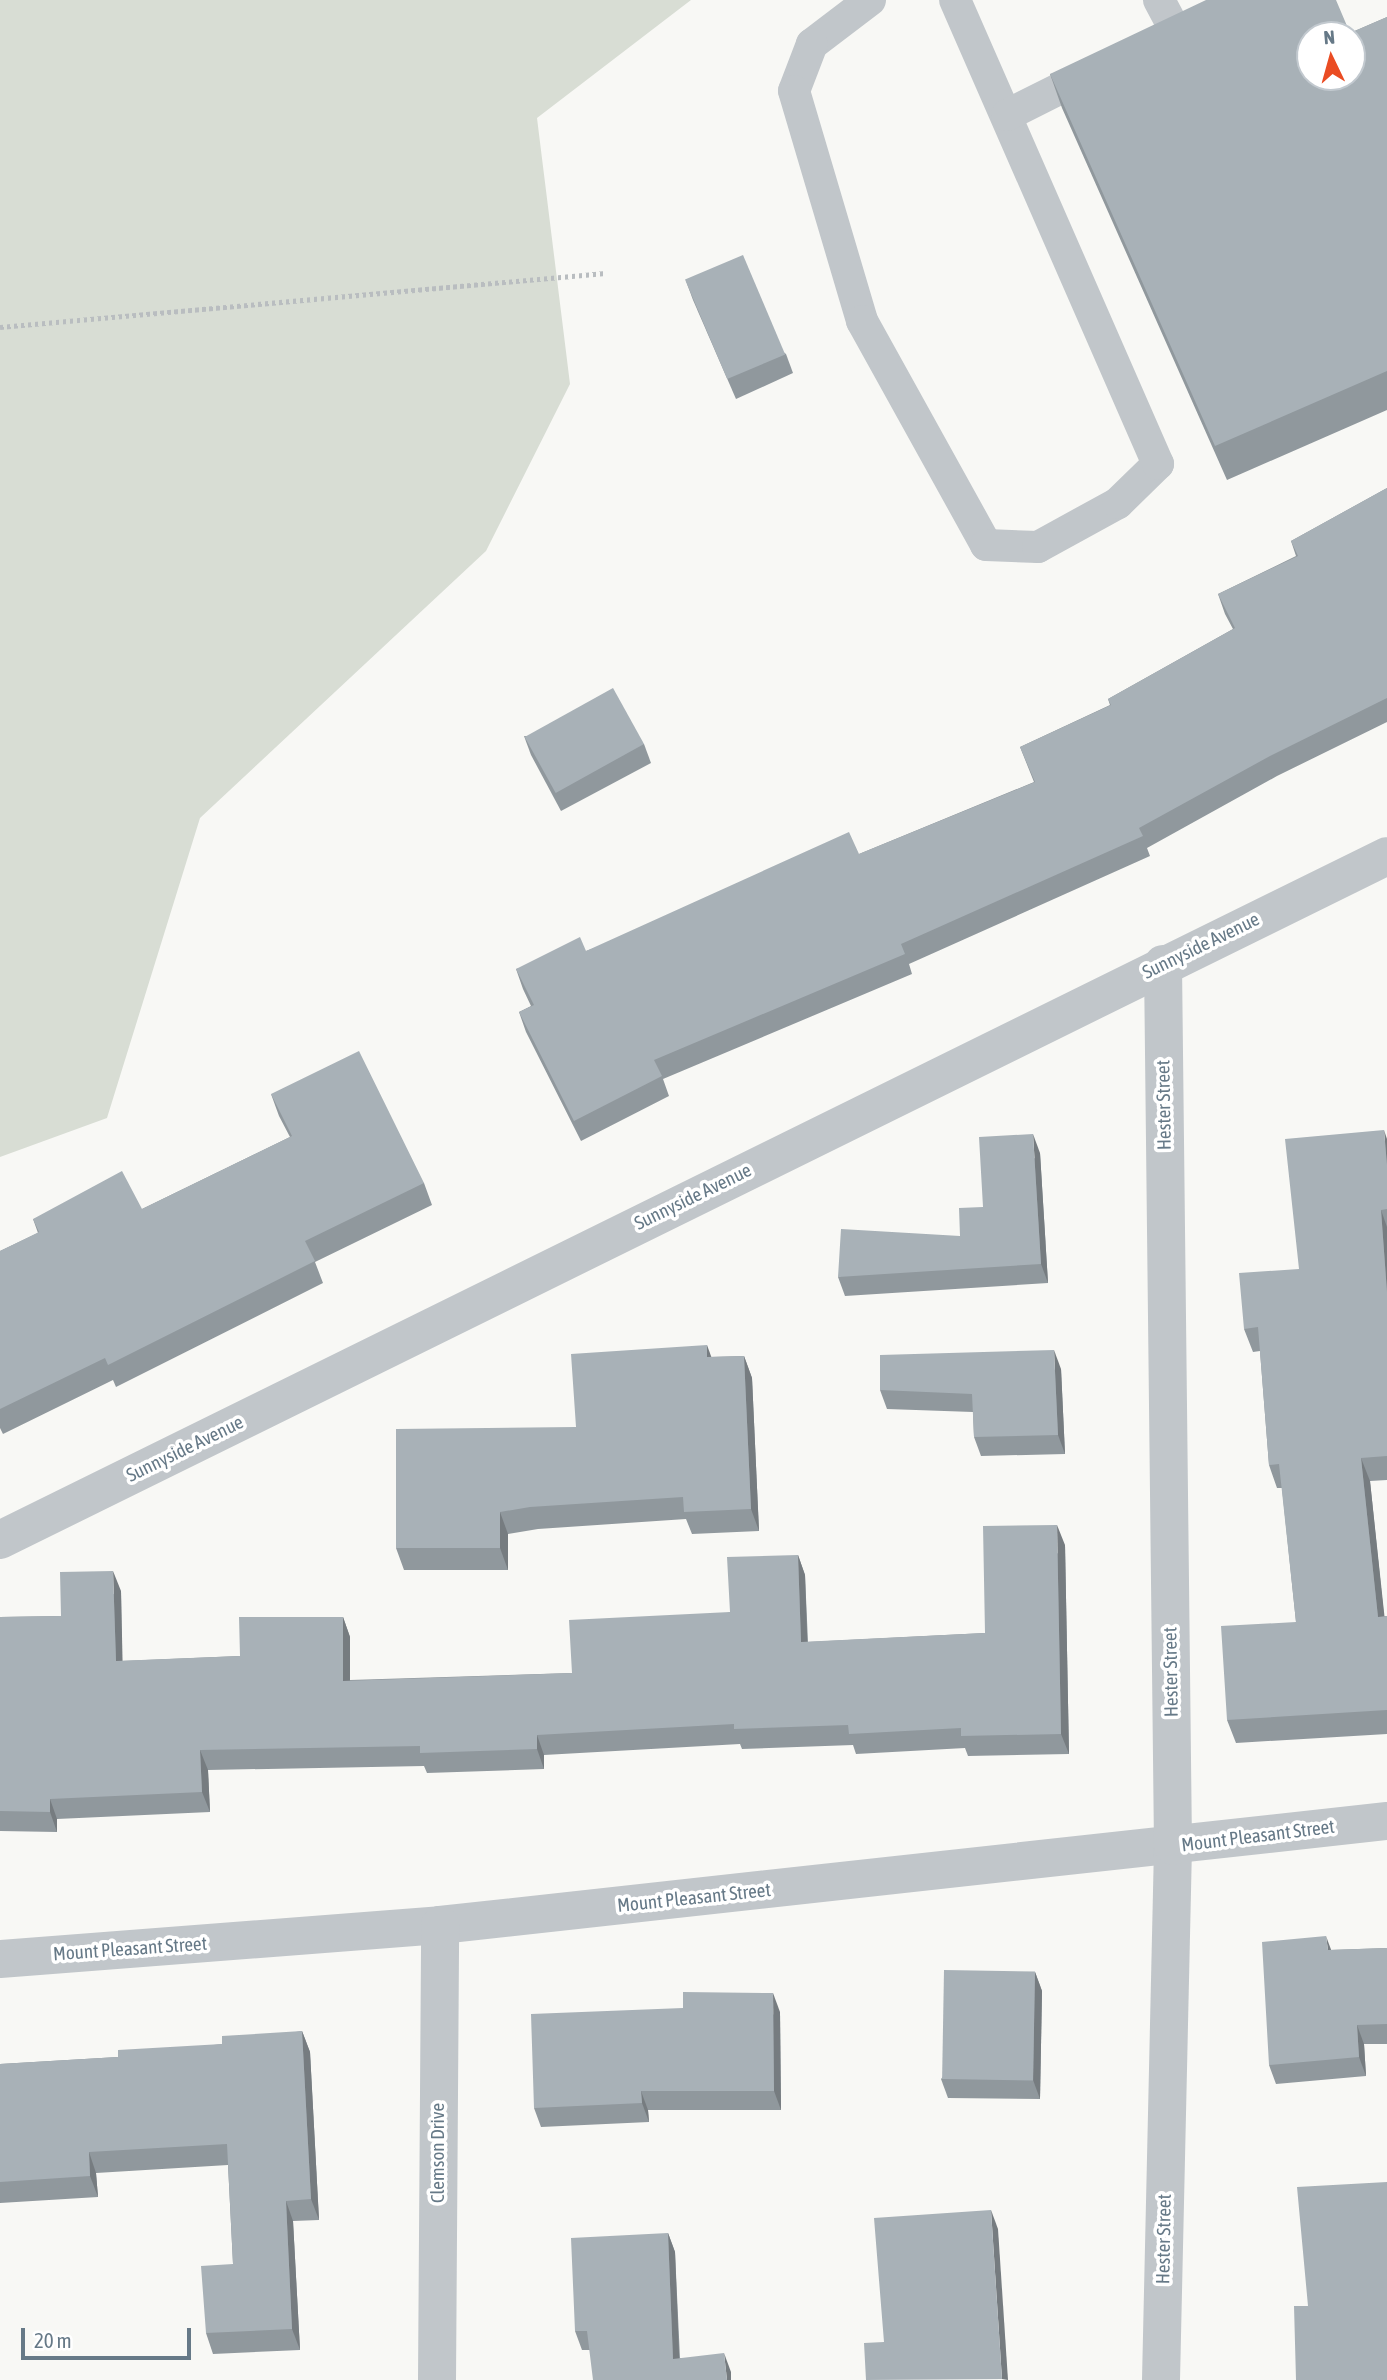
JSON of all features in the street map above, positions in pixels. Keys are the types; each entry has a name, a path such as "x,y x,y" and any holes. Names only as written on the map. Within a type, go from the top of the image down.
{"street":[{"name":"Sunnyside Avenue","path":"0,1540 1163,964 1387,856"},
{"name":"Hester Street","path":"1161,2380 1173,1846 1163,964"},
{"name":"Mount Pleasant Street","path":"0,1959 440,1925 1387,1821"},
{"name":"Clemson Drive","path":"437,2380 440,1925"}],"lane":[{"path":"870,0 812,44 793,91 862,321 986,545 1038,547 1118,503 1158,464 955,0"},
{"path":"1151,42 1159,0"},
{"path":"1007,115 1207,14"}],"path":[{"path":"0,327 606,273"}],"shaded area":[{"path":"0,0 691,0 537,118 570,384 486,551 200,818 107,1118 0,1157"}],"building":[{"path":"1206,0 1336,0 1345,21 1296,21 1296,91 1366,91 1366,26 1387,17 1387,371 1215,446 1050,74"},
{"path":"743,255 785,354 727,379 685,280"},
{"path":"1387,488 1387,698 1270,756 1139,828 1143,836 901,944 905,954 654,1060 662,1076 574,1121 519,1012 534,1005 516,969 580,937 586,951 849,832 859,854 1035,782 1020,747 1111,705 1108,699 1235,628 1218,594 1298,556 1291,541"},
{"path":"613,688 644,744 556,793 525,737"},
{"path":"359,1051 424,1183 305,1241 315,1261 108,1365 105,1358 0,1409 0,1251 39,1232 33,1219 122,1171 142,1209 292,1136 271,1094"},
{"path":"1384,1130 1387,1209 1381,1210 1387,1292 1387,1456 1361,1458 1378,1617 1387,1616 1387,1710 1227,1720 1221,1626 1296,1622 1279,1464 1269,1465 1258,1327 1244,1329 1239,1273 1299,1269 1285,1139"},
{"path":"1033,1134 1041,1264 838,1277 841,1229 960,1236 959,1208 983,1207 979,1137"},
{"path":"707,1345 707,1357 744,1356 751,1509 684,1512 683,1497 530,1507 500,1512 500,1548 396,1548 396,1429 576,1427 571,1354"},
{"path":"1054,1350 1058,1435 974,1437 972,1394 880,1390 880,1355"},
{"path":"1057,1525 1061,1734 961,1736 961,1728 849,1734 848,1725 734,1729 734,1724 537,1735 537,1749 420,1753 420,1746 200,1750 202,1792 50,1799 50,1812 0,1811 0,1617 61,1616 60,1572 113,1571 116,1661 240,1656 239,1617 343,1617 343,1681 572,1673 569,1620 730,1612 727,1557 798,1555 801,1642 985,1633 983,1526"},
{"path":"1326,1936 1328,1950 1387,1948 1387,2024 1357,2025 1359,2057 1269,2065 1262,1942"},
{"path":"944,1970 1035,1972 1033,2081 942,2079"},
{"path":"683,1992 773,1993 774,2091 641,2091 642,2103 534,2108 531,2014 683,2008"},
{"path":"302,2031 311,2199 286,2201 292,2329 206,2333 201,2266 233,2264 227,2144 89,2152 90,2176 0,2182 0,2064 118,2057 118,2050 222,2044 222,2036"},
{"path":"1387,2182 1387,2380 1296,2380 1294,2306 1308,2306 1297,2187"},
{"path":"991,2210 1002,2379 866,2380 864,2343 884,2342 874,2218"},
{"path":"668,2233 673,2359 724,2353 727,2380 593,2380 587,2331 575,2331 571,2238"}]}
